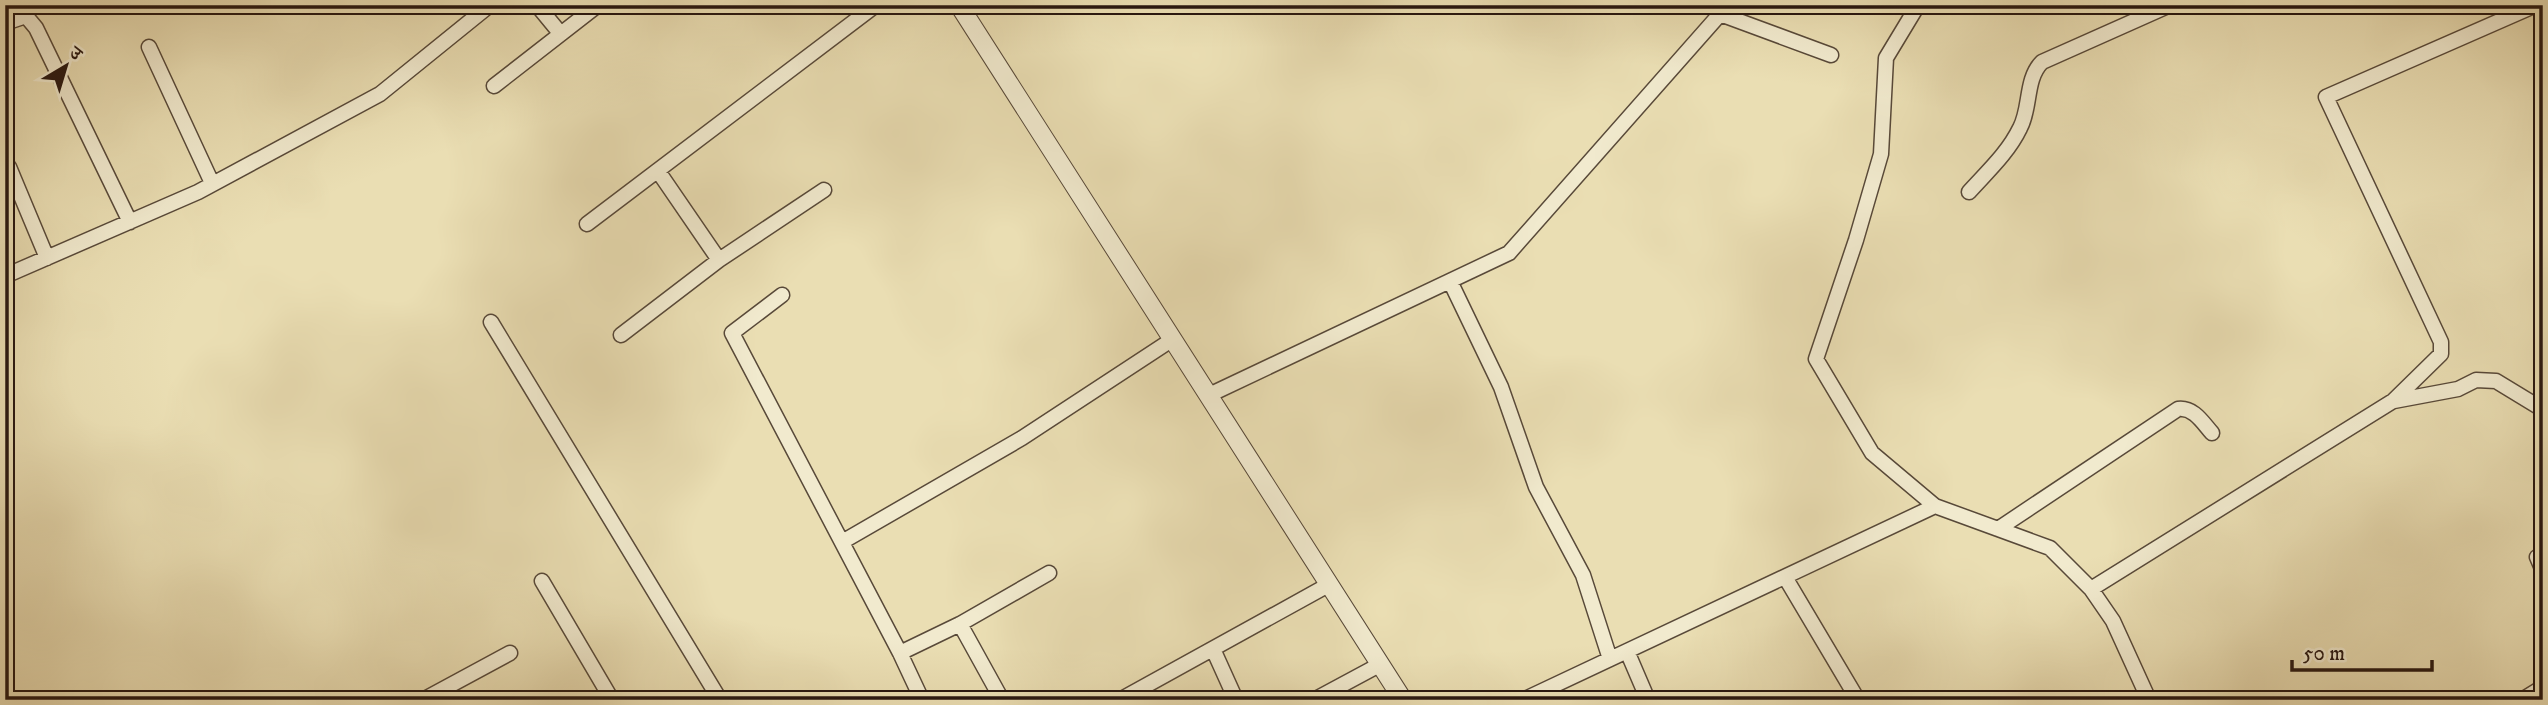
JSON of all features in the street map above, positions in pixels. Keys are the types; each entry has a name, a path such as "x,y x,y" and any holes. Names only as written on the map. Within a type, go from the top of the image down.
{"street":[{"path":"5,276 198,192 380,94 490,5"},
{"path":"537,5 560,33"},
{"path":"494,86 598,5"},
{"path":"587,225 876,5"},
{"path":"959,5 1403,700"},
{"path":"1918,5 1886,58 1881,154 1856,240 1815,359 1872,453 1935,506 2050,548 2091,589 2113,621 2150,700"},
{"path":"1969,192 2010,147 2021,127 2036,67 2170,5"},
{"path":"2091,589 2393,401 2441,354 2441,342 2326,97 2536,5"},
{"path":"1209,395 1509,253 1724,10 1831,55"},
{"path":"5,23 23,11 36,28 130,222"},
{"path":"149,47 212,183"},
{"path":"5,168 9,167 47,258"},
{"path":"658,171 719,260"},
{"path":"621,335 719,260 824,190"},
{"path":"1450,281 1501,387 1536,487 1583,575 1610,659"},
{"path":"782,295 732,333 922,700"},
{"path":"491,322 720,700"},
{"path":"842,542 1022,438 1173,339"},
{"path":"2393,401 2458,389 2476,380 2496,380 2542,409"},
{"path":"1998,529 2178,409 2186,408 2194,413 2212,433"},
{"path":"1531,698 1935,506"},
{"path":"2543,554 2537,557 2543,571"},
{"path":"900,653 960,624 1048,573"},
{"path":"1785,577 1858,700"},
{"path":"542,581 612,700"},
{"path":"1120,700 1330,584"},
{"path":"960,624 1002,700"},
{"path":"1213,649 1236,700"},
{"path":"1627,651 1648,700"},
{"path":"423,700 510,653"},
{"path":"1314,700 1381,664"},
{"path":"2522,700 2543,687"}]}
